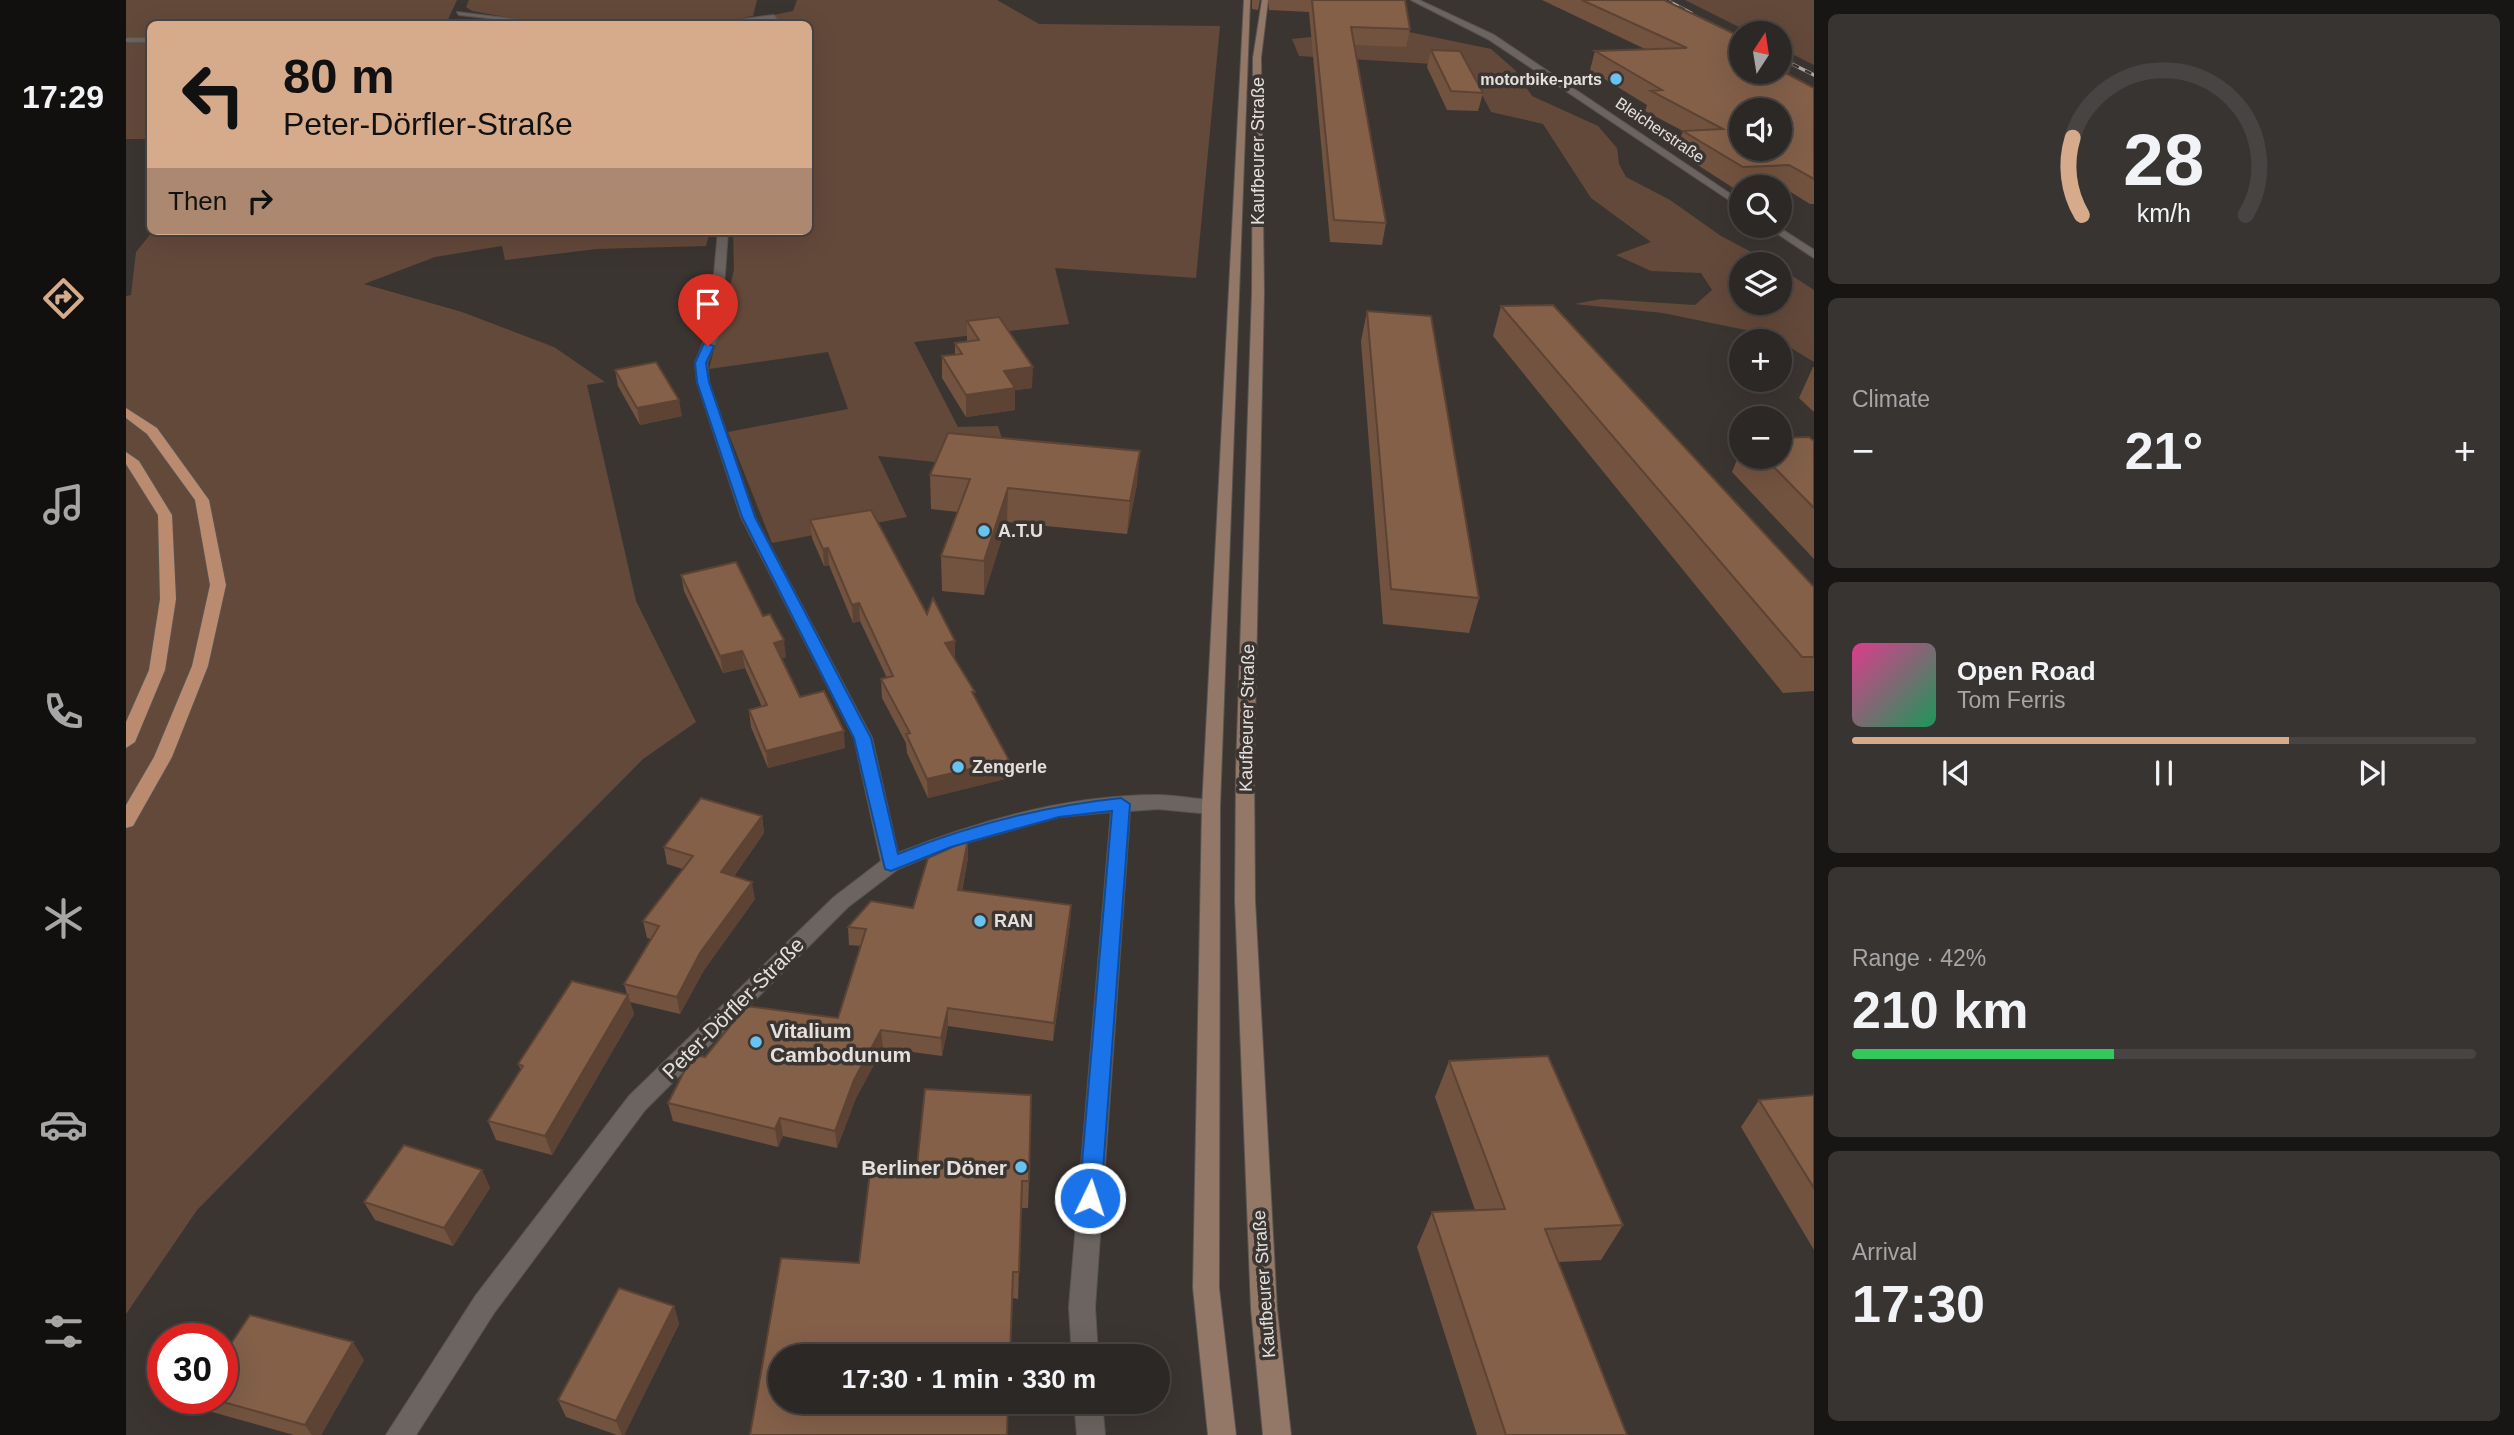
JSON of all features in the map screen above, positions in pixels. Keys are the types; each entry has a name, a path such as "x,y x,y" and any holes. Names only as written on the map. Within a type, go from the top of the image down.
{"main road":[{"name":"Kaufbeurer Straße","path":"1222,1435 1206,1288 1211,807 1247,0"},
{"name":"Kaufbeurer Straße","path":"1265,0 1257,58 1258,292 1245,769 1245,900 1264,1309 1277,1435"},
{"path":"126,412 152,431 202,500 218,584 200,666 163,757 126,821"},
{"path":"126,456 134,464 165,516 168,599 157,670 126,742"}],"street":[{"name":"Bleicherstraße","path":"1414,0 1499,42 1729,197"},
{"path":"463,1 457,16 508,21"},
{"path":"744,21 774,17"},
{"path":"126,40 147,40"},
{"path":"723,235 716,329 701,363 703,382 748,517 863,738 891,864"},
{"path":"1789,238 1814,255"},
{"name":"Peter-Dörfler-Straße","path":"400,1435 485,1304 637,1103 841,902 891,864 945,842 1059,810 1158,802 1211,807"},
{"path":"1084,1344 1082,1307 1121,804"},
{"path":"1089,1414 1091,1435"}],"shaded area":[{"path":"126,0 457,0 447,21 147,21 147,38 126,38"},
{"path":"469,0 757,0 753,16 727,21 529,21 472,11 466,7"},
{"path":"797,0 997,0 1039,24 1220,26 1196,278 1055,268 1069,324 914,342 958,427 998,426 1012,470 878,456 907,517 772,543 728,432 848,409 828,352 709,369 734,270 733,235 812,235 812,21 745,21 793,11"},
{"path":"1685,0 1814,0 1814,65 1792,54 1792,21 1729,22"},
{"path":"1379,30 1409,32 1491,49 1515,70 1532,96 1598,126 1617,148 1619,164 1626,177 1670,200 1721,236 1751,252 1729,252 1729,315 1792,315 1792,276 1814,290 1814,362 1792,348 1792,329 1741,329 1663,313 1574,304 1601,299 1695,305 1712,290 1701,273 1651,271 1616,255 1651,242 1591,198 1543,124 1491,112 1467,66 1299,56 1292,39"},
{"path":"126,42 147,42 147,139 126,139"},
{"path":"150,235 709,235 706,246 597,249 505,260 502,246 435,257 364,284 462,312 554,347 605,382 587,385 636,601 696,722 643,759 197,1210 126,1314 126,296 131,295 136,252"}],"building":[{"path":"1312,0 1405,0 1410,29 1351,27 1386,223 1334,220"},
{"path":"1582,0 1664,0 1729,31 1729,84 1792,84 1792,76 1814,88 1814,179 1789,165 1743,167 1733,161 1792,161 1792,98 1729,98 1729,159 1683,131 1723,129 1651,91 1662,90 1595,51 1687,48"},
{"path":"1431,50 1460,51 1483,93 1451,91"},
{"path":"1553,305 1814,587 1814,657 1802,657 1501,306"},
{"path":"1367,311 1431,316 1479,598 1391,589"},
{"path":"999,317 1033,367 1004,371 1015,388 966,395 942,356 962,354 955,343 979,340 967,321"},
{"path":"656,362 679,400 637,408 615,370"},
{"path":"948,433 1140,451 1130,501 1008,488 984,561 941,556 970,479 930,475"},
{"path":"1809,437 1814,441 1814,508 1776,469 1792,469 1792,438"},
{"path":"871,510 927,614 933,598 955,641 945,643 975,692 972,692 1009,760 927,779 906,734 910,733 881,679 893,676 859,603 852,605 828,548 823,549 810,520"},
{"path":"736,562 763,616 770,614 784,640 774,643 800,697 824,691 844,731 766,751 749,710 767,705 742,651 720,656 681,575"},
{"path":"701,798 762,816 721,872 752,882 700,953 677,997 624,984 659,926 643,921 693,856 664,847"},
{"path":"968,840 958,890 1071,905 1054,1023 948,1008 941,1038 881,1030 854,1080 835,1131 780,1118 775,1129 668,1103 693,1054 705,1057 746,1006 838,1018 866,929 848,927 871,901 913,908 928,858"},
{"path":"572,981 628,995 545,1136 488,1121 523,1066 518,1064"},
{"path":"1548,1056 1623,1225 1545,1229 1627,1435 1506,1435 1432,1212 1505,1209 1449,1061"},
{"path":"925,1089 1031,1095 1029,1181 1022,1181 1019,1272 1013,1272 1010,1344 768,1344 768,1414 1008,1414 1007,1435 750,1435 781,1258 859,1263 870,1172 916,1175"},
{"path":"1814,1095 1814,1188 1759,1100"},
{"path":"404,1145 482,1170 444,1228 364,1202"},
{"path":"619,1288 674,1306 616,1421 558,1400"},
{"path":"250,1315 353,1342 305,1425 238,1406 238,1333"}],"railway":[{"path":"1666,0 1691,13"},
{"path":"1792,64 1814,75"}],"place":[{"name":"motorbike-parts","path":"1616,79"},
{"name":"A.T.U","path":"984,531"},
{"name":"Zengerle","path":"958,767"},
{"name":"RAN","path":"980,921"},
{"name":"Vitalium Cambodunum","path":"756,1042"},
{"name":"Berliner Döner","path":"1021,1167"}],"route":[{"path":"708,346 701,363 703,382 748,517 863,738 891,864 945,842 1059,810 1121,804 1090,1198"}]}
